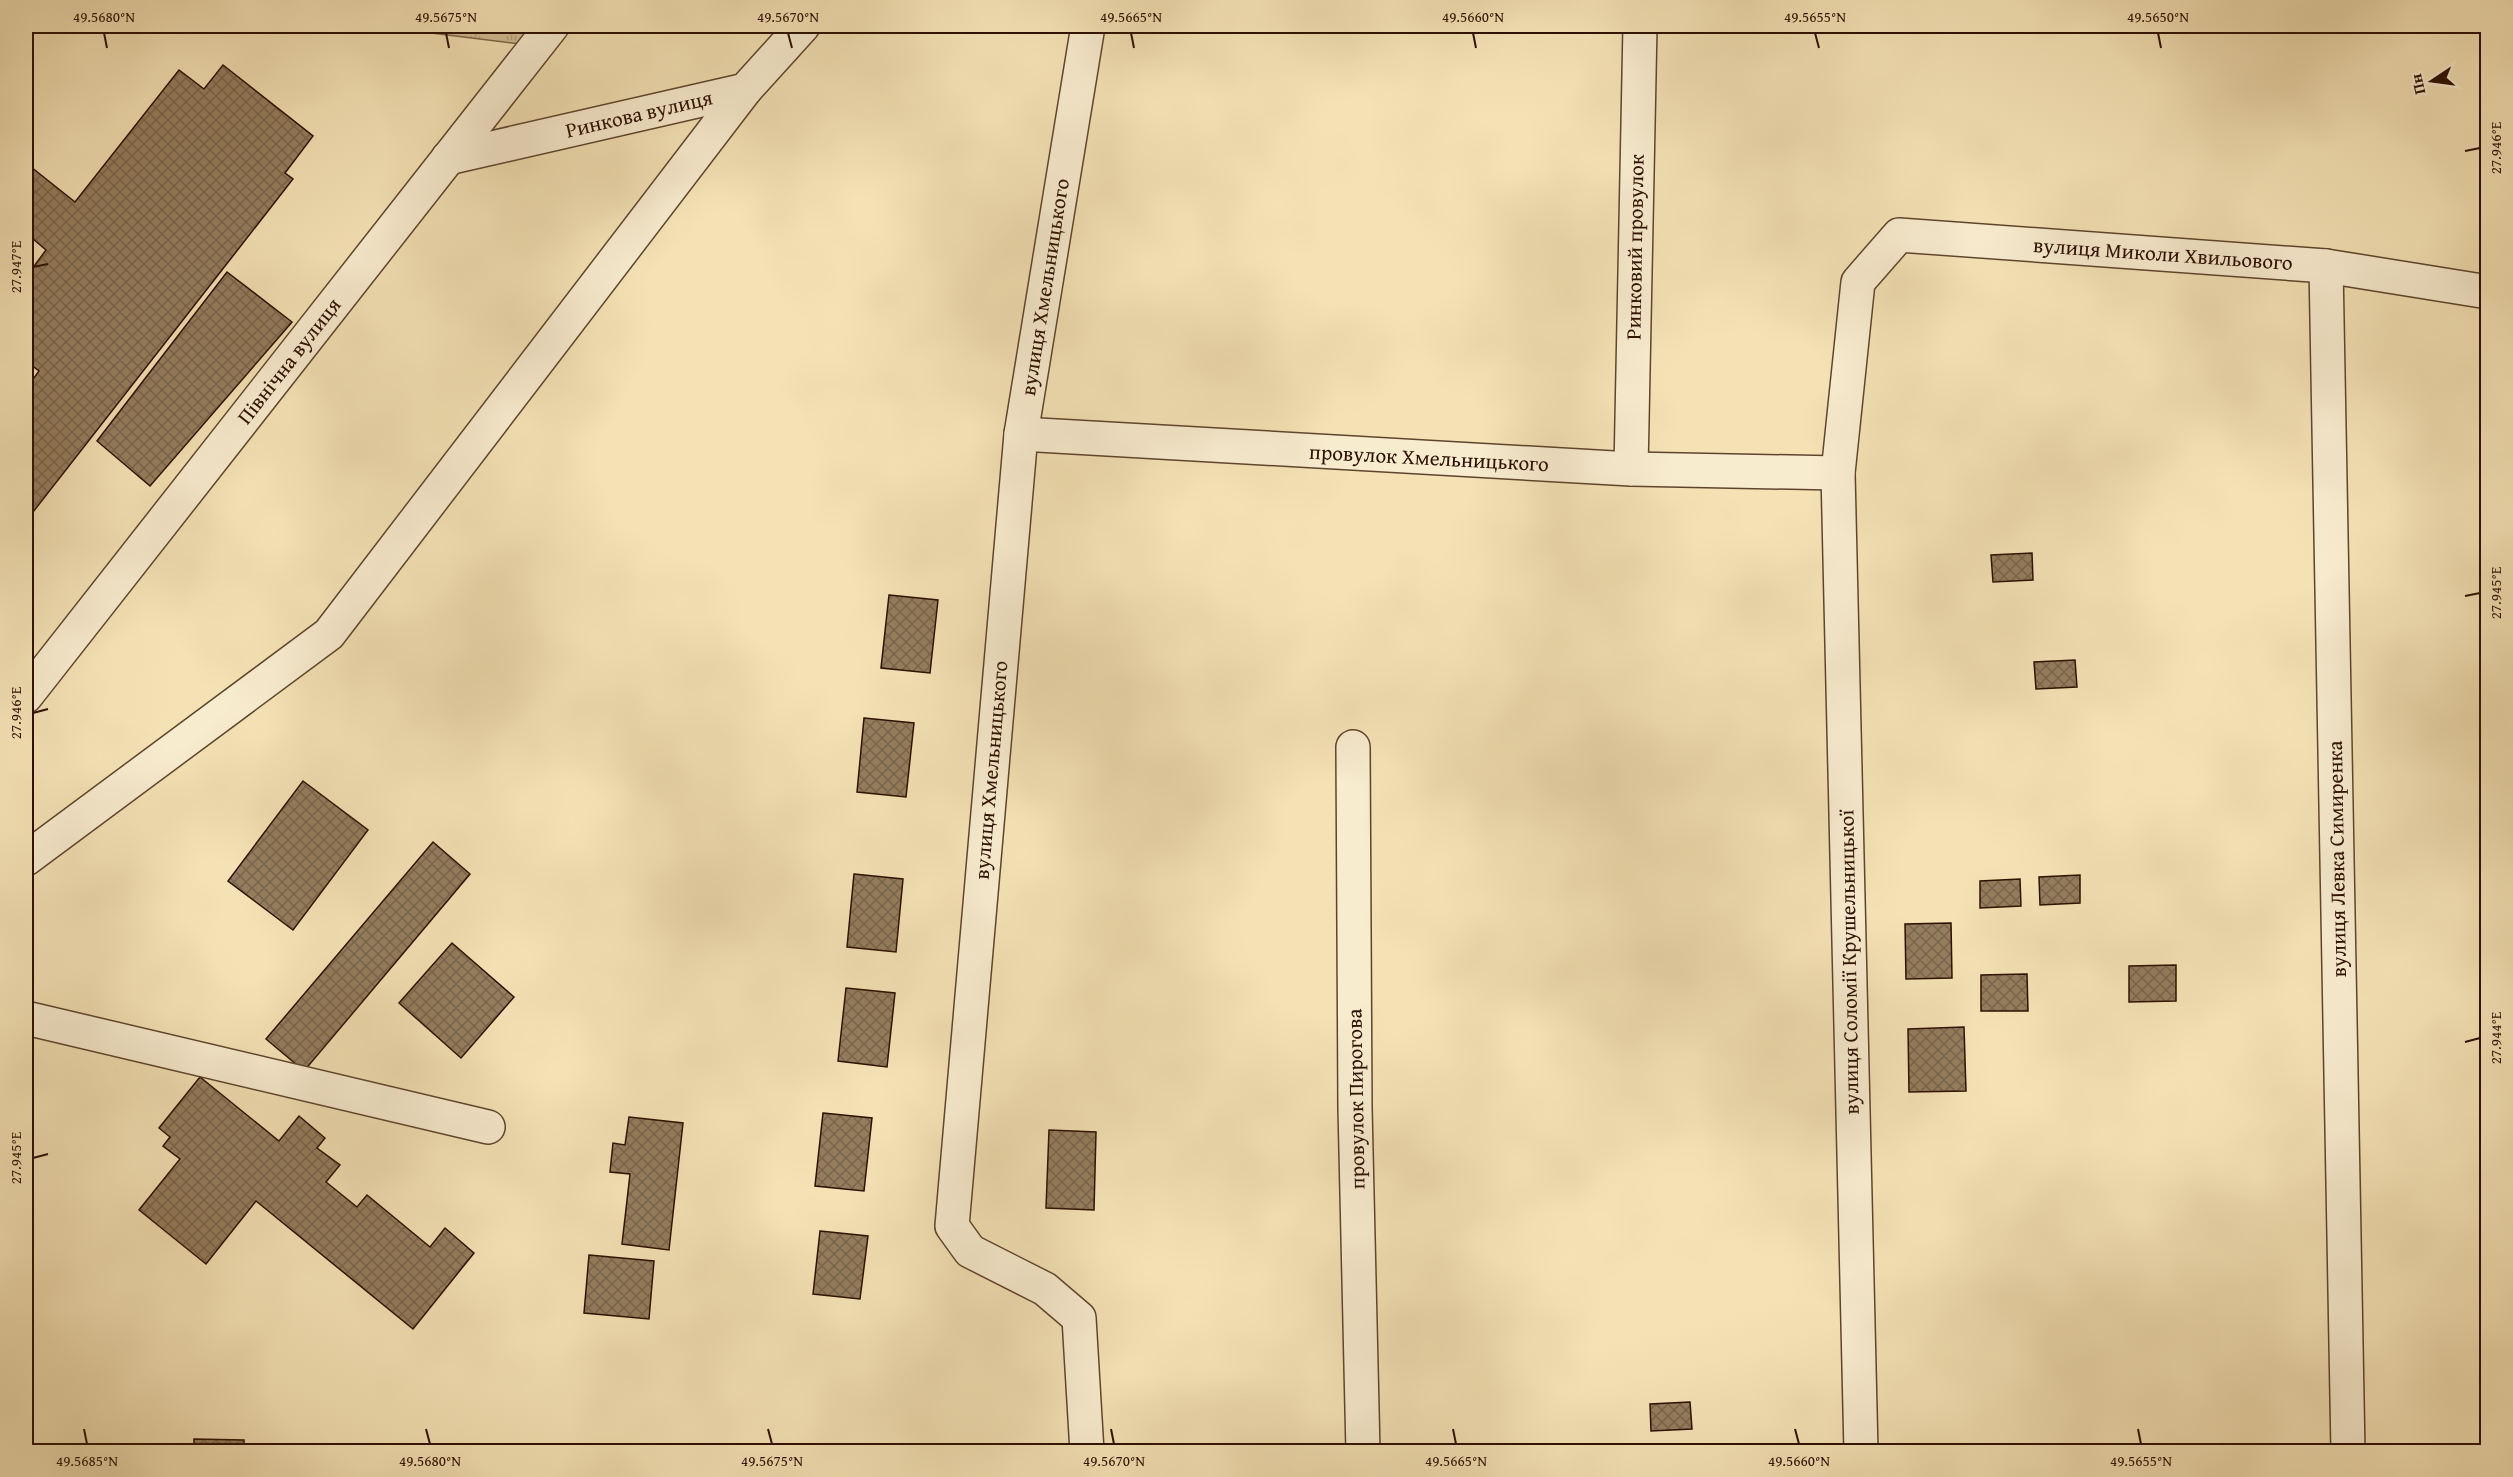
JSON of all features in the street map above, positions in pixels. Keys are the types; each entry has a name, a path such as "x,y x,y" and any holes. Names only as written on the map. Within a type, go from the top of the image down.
{"street":[{"name":"Північна вулиця","path":"26,696 552,26"},
{"path":"26,859 329,634 745,90 803,26"},
{"name":"вулиця Хмельницького","path":"1087,1452 1079,1318 1045,1288 970,1251 951,1226 1021,434 1088,26"},
{"name":"Ринковий провулок","path":"1630,469 1640,26"},
{"name":"Ринкова вулиця","path":"448,158 745,90"},
{"name":"вулиця Миколи Хвильового","path":"1858,282 1899,236 2326,266 2487,292"},
{"name":"вулиця Левка Симиренка","path":"2326,266 2348,1452"},
{"name":"вулиця Соломії Крушельницької","path":"1858,282 1838,473 1861,1452"},
{"name":"провулок Хмельницького","path":"1021,434 1630,469 1838,473"},
{"name":"провулок Пирогова","path":"1353,747 1355,1108 1363,1452"},
{"path":"26,1018 488,1127"}],"green space":[{"path":"375,26 552,26 536,46"}],"building":[{"path":"223,65 313,136 285,173 293,179 26,521 26,389 39,371 26,361 26,277 46,250 26,233 26,163 75,202 179,70 204,89"},
{"path":"227,272 292,322 150,486 97,441"},
{"path":"2032,553 2033,580 1993,582 1991,555"},
{"path":"889,595 938,600 930,673 881,668"},
{"path":"2075,660 2077,687 2036,689 2034,662"},
{"path":"864,718 914,723 906,797 857,792"},
{"path":"303,781 368,830 293,930 228,881"},
{"path":"433,842 470,874 304,1071 266,1039"},
{"path":"854,874 903,879 896,952 847,947"},
{"path":"2080,875 2080,903 2040,905 2039,877"},
{"path":"2020,879 2021,906 1980,908 1980,881"},
{"path":"1951,923 1952,978 1906,979 1905,924"},
{"path":"452,943 514,997 461,1058 399,1003"},
{"path":"2176,965 2176,1001 2129,1002 2129,966"},
{"path":"2027,974 2028,1011 1981,1011 1981,975"},
{"path":"846,988 895,993 887,1067 838,1061"},
{"path":"1964,1027 1966,1091 1909,1092 1908,1029"},
{"path":"200,1077 279,1141 299,1116 325,1138 317,1148 340,1165 326,1182 357,1207 367,1195 430,1247 445,1228 474,1253 413,1329 256,1201 206,1264 139,1210 180,1159 163,1146 170,1137 159,1128"},
{"path":"823,1113 872,1118 864,1191 815,1186"},
{"path":"629,1117 683,1123 669,1250 622,1244 630,1174 610,1172 613,1143 625,1145"},
{"path":"1049,1130 1096,1132 1094,1210 1046,1208"},
{"path":"820,1231 868,1236 860,1299 813,1294"},
{"path":"589,1255 654,1261 649,1319 584,1313"},
{"path":"1690,1402 1692,1429 1651,1431 1650,1404"},
{"path":"194,1439 244,1440 244,1452 194,1452"}]}
